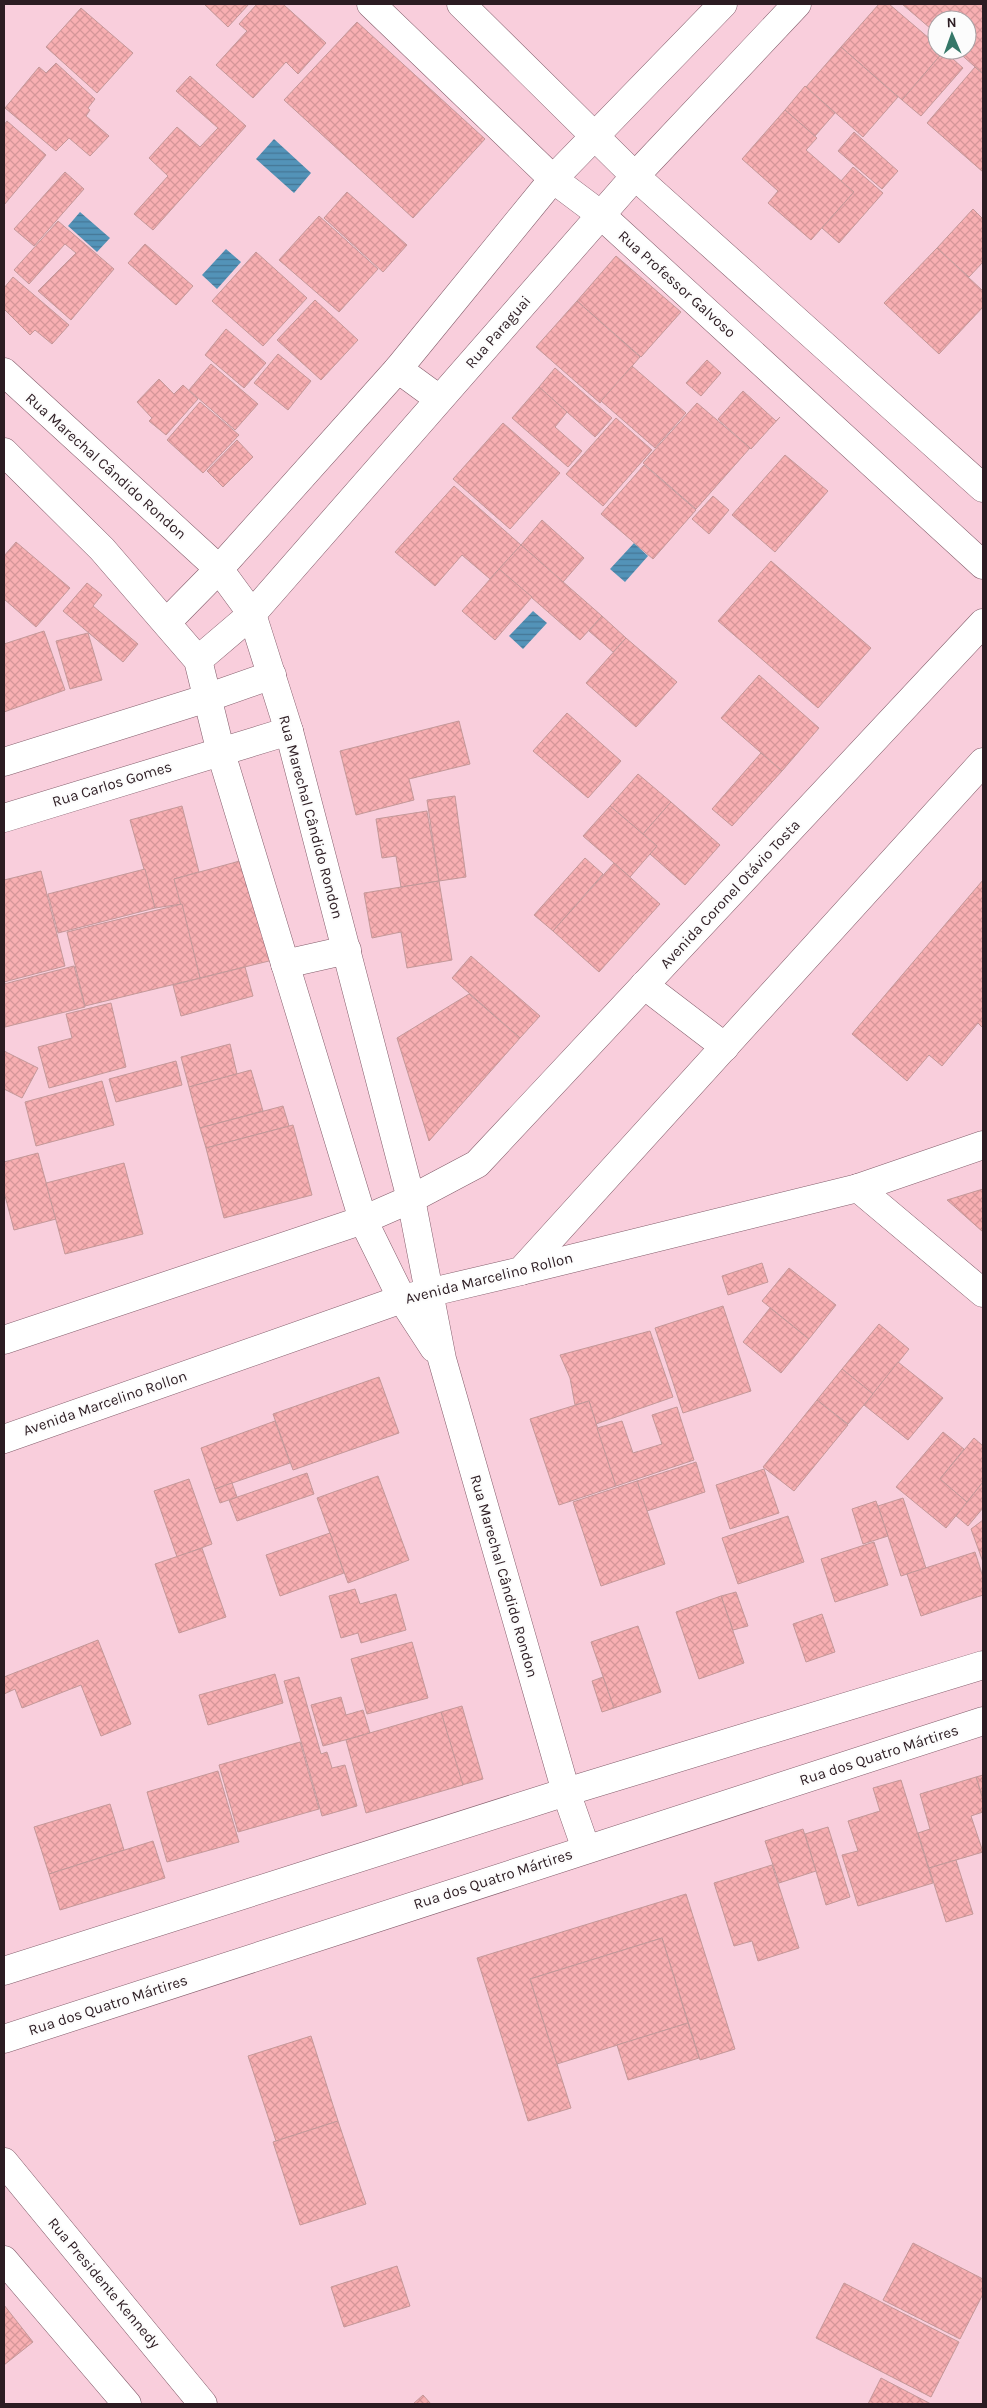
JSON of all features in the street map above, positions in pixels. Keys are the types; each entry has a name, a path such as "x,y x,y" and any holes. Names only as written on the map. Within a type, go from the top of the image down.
{"street":[{"name":"Rua Professor Galvoso","path":"371,4 553,179 601,215 983,565"},
{"path":"461,4 635,176 983,488"},
{"path":"167,622 219,569 398,369 553,179 723,4"},
{"name":"Rua Paraguai","path":"198,660 252,614 635,176 796,4"},
{"path":"398,369 439,399"},
{"name":"Rua Marechal Cândido Rondon","path":"4,372 219,569 252,614 289,731 412,1199 442,1360 566,1792 586,1849"},
{"name":"Rua Marechal Cândido Rondon","path":"4,452 102,549 198,660 209,697 221,753 363,1220 402,1299 442,1360"},
{"name":"Avenida Coronel Otávio Tosta","path":"412,1199 477,1164 983,624"},
{"path":"4,762 272,675"},
{"name":"Rua Carlos Gomes","path":"4,818 289,731"},
{"path":"522,1270 983,762"},
{"path":"286,964 347,950"},
{"path":"644,985 725,1046"},
{"name":"Avenida Marcelino Rollon","path":"4,1439 402,1299 858,1188 983,1145"},
{"path":"858,1188 983,1293"},
{"path":"4,1340 363,1220 412,1199"},
{"path":"4,1971 566,1792 983,1665"},
{"name":"Rua dos Quatro Mártires","path":"4,2039 983,1721"},
{"name":"Rua Presidente Kennedy","path":"4,2162 204,2404"},
{"path":"4,2260 127,2404"}],"water":[{"path":"274,139 311,173 294,193 256,159"},
{"path":"80,212 110,238 97,252 68,226"},
{"path":"226,249 241,262 217,289 202,275"},
{"path":"634,543 648,556 625,582 610,569"},
{"path":"533,611 547,623 523,649 509,636"}],"building":[{"path":"204,4 249,4 228,27"},
{"path":"257,4 283,4 326,43 298,74 286,62 253,98 216,65 247,31 239,24"},
{"path":"879,4 889,4 927,36 927,60 936,60 902,100 841,47"},
{"path":"902,4 983,4 983,74 967,60 977,60 977,10 927,10 927,25"},
{"path":"81,8 133,53 97,93 46,47"},
{"path":"357,22 485,139 413,218 284,100"},
{"path":"841,47 898,97 863,137 806,87"},
{"path":"936,60 954,60 963,68 921,116 902,100"},
{"path":"56,63 95,99 88,108 90,110 86,116 109,136 90,156 69,138 56,151 5,108 39,67 46,73"},
{"path":"975,67 983,74 983,172 927,123"},
{"path":"190,76 246,126 153,230 134,214 168,176 149,158 177,127 200,147 218,128 176,91"},
{"path":"805,86 835,113 815,136 785,110"},
{"path":"785,110 817,138 806,150 854,192 811,240 768,203 778,191 742,159"},
{"path":"7,121 46,155 4,205 4,125"},
{"path":"854,132 898,171 882,189 838,151"},
{"path":"853,167 883,193 839,243 822,228 854,192 841,181"},
{"path":"65,172 84,189 34,246 14,229"},
{"path":"347,192 407,245 383,272 324,218"},
{"path":"973,209 983,219 983,262 969,277 937,248"},
{"path":"319,216 378,269 339,312 279,260"},
{"path":"58,221 114,269 71,320 38,291 76,253 65,244 29,284 14,270"},
{"path":"145,244 193,286 176,305 128,263"},
{"path":"937,248 983,291 983,307 939,354 884,303"},
{"path":"256,252 307,298 263,346 212,301"},
{"path":"616,256 681,312 641,357 577,301"},
{"path":"13,277 69,325 52,344 35,330 30,335 4,309 4,288"},
{"path":"315,300 358,340 321,380 277,340"},
{"path":"577,301 640,357 600,403 536,347"},
{"path":"226,329 266,363 244,388 205,355"},
{"path":"278,354 311,381 288,410 254,383"},
{"path":"707,360 721,373 701,396 686,383"},
{"path":"211,364 258,404 235,430 189,390"},
{"path":"632,366 686,413 655,448 601,401"},
{"path":"555,368 612,418 595,437 539,387"},
{"path":"159,379 174,394 183,385 198,399 166,435 149,421 152,418 137,402"},
{"path":"539,387 567,412 555,427 582,451 568,467 512,418"},
{"path":"743,391 776,421 780,417 751,449 718,419"},
{"path":"200,402 239,435 203,473 167,440"},
{"path":"697,403 750,448 696,509 643,463"},
{"path":"616,418 652,450 603,506 566,474"},
{"path":"503,423 560,473 510,529 453,479"},
{"path":"237,440 253,457 223,487 207,471"},
{"path":"785,455 828,491 775,552 732,515"},
{"path":"644,465 696,510 653,559 601,514"},
{"path":"454,486 521,545 490,579 462,555 435,586 395,552"},
{"path":"713,496 729,510 709,534 692,519"},
{"path":"542,520 584,558 563,582 521,545"},
{"path":"16,542 70,588 36,627 4,599 4,556"},
{"path":"521,545 602,616 580,640 499,569"},
{"path":"771,561 871,648 818,708 718,621"},
{"path":"499,569 532,597 495,640 462,611"},
{"path":"87,583 102,595 93,606 138,644 123,662 63,611"},
{"path":"602,616 626,638 613,652 589,631"},
{"path":"44,631 65,690 4,712 4,644"},
{"path":"88,633 102,680 70,689 56,641"},
{"path":"626,638 677,682 636,727 586,683"},
{"path":"759,675 819,728 782,771 721,718"},
{"path":"567,713 621,761 588,798 533,751"},
{"path":"459,721 470,764 409,779 414,800 356,815 340,751"},
{"path":"761,753 782,771 732,826 712,809"},
{"path":"638,774 671,802 643,834 610,806"},
{"path":"455,796 466,877 439,881 427,800"},
{"path":"671,802 720,845 685,885 650,854 657,846 643,834"},
{"path":"182,806 199,872 174,879 182,904 155,908 130,820"},
{"path":"610,806 657,846 630,877 583,836"},
{"path":"427,811 439,881 401,887 396,856 382,858 376,819"},
{"path":"585,858 603,874 553,931 534,915"},
{"path":"247,859 273,960 200,978 174,879"},
{"path":"614,863 660,904 599,972 553,931"},
{"path":"145,869 155,908 58,933 48,894"},
{"path":"41,871 65,966 4,982 4,880"},
{"path":"983,880 983,1028 978,1023 942,1066 929,1055 907,1081 852,1034"},
{"path":"439,881 452,960 407,968 401,932 372,938 364,893"},
{"path":"182,904 200,978 85,1006 67,932"},
{"path":"471,956 540,1016 520,1038 452,978"},
{"path":"74,966 85,1007 5,1027 4,984"},
{"path":"245,967 253,996 181,1016 173,985"},
{"path":"469,994 520,1038 429,1141 397,1038"},
{"path":"111,1003 126,1067 49,1088 38,1047 72,1038 66,1014"},
{"path":"230,1044 237,1074 189,1087 181,1057"},
{"path":"4,1051 38,1068 22,1098 4,1089"},
{"path":"176,1061 182,1085 116,1102 109,1079"},
{"path":"251,1070 263,1111 200,1128 189,1087"},
{"path":"102,1081 114,1125 36,1146 25,1102"},
{"path":"283,1106 289,1126 206,1148 200,1128"},
{"path":"293,1125 312,1195 224,1218 206,1148"},
{"path":"38,1153 56,1219 14,1230 4,1192 4,1162"},
{"path":"124,1163 143,1234 65,1254 46,1183"},
{"path":"983,1189 983,1232 947,1200"},
{"path":"762,1263 768,1282 728,1295 722,1276"},
{"path":"789,1268 836,1305 809,1339 762,1301"},
{"path":"723,1306 751,1391 683,1413 655,1328"},
{"path":"770,1308 809,1339 781,1373 743,1342"},
{"path":"879,1324 909,1349 873,1394 842,1369"},
{"path":"650,1331 673,1397 596,1424 589,1401 575,1405 570,1378 560,1355"},
{"path":"898,1362 943,1398 908,1440 864,1405"},
{"path":"842,1369 873,1394 848,1424 817,1400"},
{"path":"379,1377 399,1433 293,1470 273,1414"},
{"path":"817,1400 848,1425 794,1491 763,1467"},
{"path":"589,1401 616,1486 559,1505 530,1419"},
{"path":"677,1407 694,1460 616,1486 597,1428 622,1421 633,1453 662,1444 652,1415"},
{"path":"275,1421 290,1463 215,1489 201,1448"},
{"path":"943,1432 964,1449 940,1479 967,1502 946,1528 896,1487"},
{"path":"974,1438 983,1446 983,1482 967,1502 940,1479"},
{"path":"696,1462 705,1492 647,1511 637,1481"},
{"path":"764,1469 779,1513 730,1529 716,1485"},
{"path":"307,1473 314,1494 237,1521 229,1500"},
{"path":"378,1476 409,1560 348,1583 317,1498"},
{"path":"189,1479 212,1544 177,1557 154,1491"},
{"path":"637,1481 665,1564 601,1586 573,1502"},
{"path":"983,1482 983,1508 968,1526 956,1516"},
{"path":"232,1483 237,1497 220,1503 215,1489"},
{"path":"903,1498 926,1568 901,1576 878,1506"},
{"path":"876,1501 888,1536 863,1544 852,1509"},
{"path":"788,1516 804,1562 738,1584 722,1538"},
{"path":"983,1520 983,1562 971,1529"},
{"path":"330,1533 344,1573 280,1596 266,1555"},
{"path":"874,1542 888,1585 835,1602 821,1559"},
{"path":"202,1548 226,1617 179,1633 155,1564"},
{"path":"975,1552 983,1577 983,1595 921,1616 907,1574"},
{"path":"355,1589 360,1604 396,1594 406,1630 361,1643 358,1633 341,1638 329,1596"},
{"path":"736,1592 748,1626 733,1630 721,1596"},
{"path":"721,1596 744,1663 699,1679 676,1612"},
{"path":"822,1614 835,1652 806,1662 793,1624"},
{"path":"638,1626 661,1692 614,1708 591,1642"},
{"path":"98,1640 131,1724 101,1736 81,1685 22,1708 15,1689 4,1694 4,1677"},
{"path":"412,1642 428,1698 367,1714 351,1659"},
{"path":"275,1674 283,1703 208,1725 199,1695"},
{"path":"299,1677 321,1754 327,1752 332,1768 345,1765 357,1806 322,1816 284,1681"},
{"path":"603,1677 614,1708 602,1712 592,1681"},
{"path":"341,1697 346,1715 363,1710 370,1733 323,1746 311,1705"},
{"path":"462,1706 483,1779 462,1785 441,1712"},
{"path":"441,1712 463,1785 366,1813 346,1740"},
{"path":"300,1742 319,1809 238,1832 219,1765"},
{"path":"218,1771 239,1842 167,1862 147,1792"},
{"path":"983,1775 983,1800 976,1777"},
{"path":"976,1777 983,1800 983,1812 971,1816 983,1852 929,1868 918,1833 930,1829 920,1794"},
{"path":"901,1780 933,1883 858,1906 842,1855 858,1851 848,1821 880,1811 873,1788"},
{"path":"110,1804 124,1850 49,1874 34,1827"},
{"path":"828,1827 850,1897 826,1905 805,1834"},
{"path":"803,1829 816,1871 779,1883 765,1841"},
{"path":"153,1841 165,1878 60,1910 49,1874"},
{"path":"956,1860 973,1914 946,1922 929,1868"},
{"path":"772,1865 799,1948 758,1961 752,1941 734,1946 714,1883"},
{"path":"686,1894 735,2049 700,2060 662,1938 530,1979 571,2108 528,2121 477,1958"},
{"path":"662,1938 688,2023 557,2064 530,1979"},
{"path":"688,2023 699,2058 628,2080 617,2045"},
{"path":"311,2036 338,2121 276,2141 248,2056"},
{"path":"338,2121 366,2204 300,2225 273,2142"},
{"path":"913,2243 983,2279 983,2294 960,2339 883,2300"},
{"path":"397,2266 410,2306 344,2327 331,2287"},
{"path":"844,2283 959,2342 931,2397 816,2338"},
{"path":"4,2305 33,2342 4,2365"},
{"path":"881,2378 931,2404 868,2404"},
{"path":"423,2395 431,2404 413,2404"}]}
